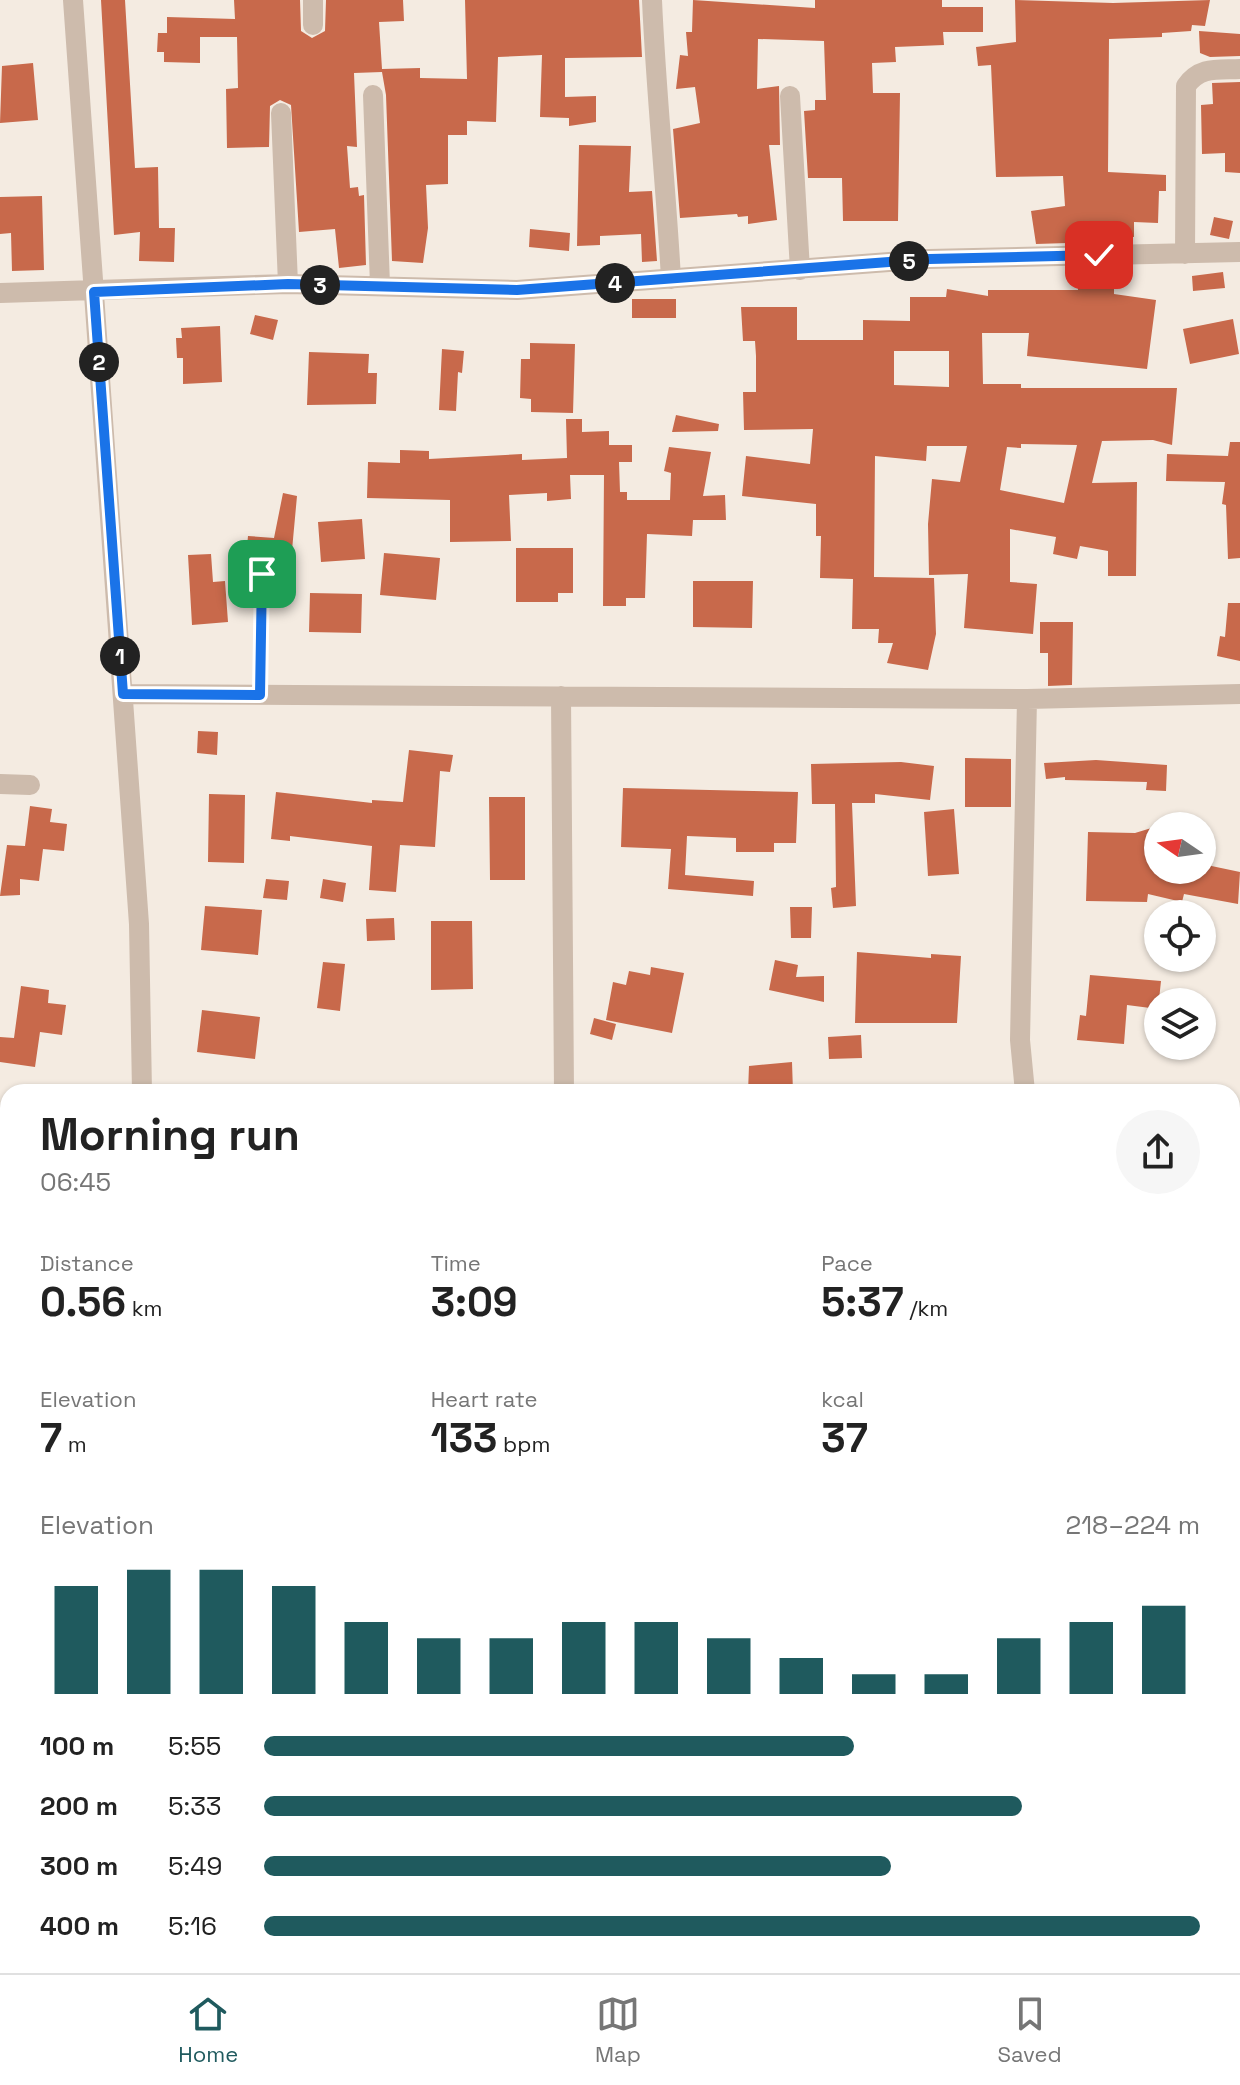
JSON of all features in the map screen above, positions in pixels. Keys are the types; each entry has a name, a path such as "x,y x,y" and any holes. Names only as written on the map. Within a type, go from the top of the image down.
{"street":[{"path":"73,0 139,924 142,1084"},
{"path":"313,0 313,25"},
{"path":"652,0 658,129 667,198 671,279"},
{"path":"1185,254 1186,86 1193,75 1206,70 1240,69"},
{"path":"373,95 380,285"},
{"path":"790,96 800,270"},
{"path":"281,113 288,284"},
{"path":"0,293 288,284 517,290 929,259 1240,252"},
{"path":"123,694 1027,699 1240,694"},
{"path":"561,696 564,1084"},
{"path":"1024,1084 1020,1040 1027,699"},
{"path":"0,784 30,785"}],"lane":[{"path":"260,695 262,574"}],"building":[{"path":"101,0 125,0 135,168 158,167 159,228 175,228 174,262 139,261 140,232 114,235"},
{"path":"234,0 300,0 301,31 312,38 325,31 326,0 403,0 404,21 379,22 382,69 420,68 420,78 467,79 465,0 639,0 642,57 565,58 565,97 596,96 596,122 569,126 569,118 540,117 542,55 498,57 496,122 467,121 467,135 448,135 448,184 426,185 428,228 423,263 392,261 386,95 382,72 354,73 357,147 347,146 350,188 358,187 359,196 364,195 366,265 339,268 335,229 299,232 291,105 280,100 270,106 269,147 227,148 226,89 238,88 237,37 200,37 200,63 164,62 164,52 157,52 158,33 167,33 167,17 235,19"},
{"path":"693,0 815,8 815,0 942,0 942,7 983,7 983,32 943,32 944,45 895,47 896,62 872,63 873,93 900,93 898,221 843,221 842,178 808,178 804,111 815,110 815,100 826,100 824,41 758,39 757,89 779,86 780,145 769,145 777,220 748,224 748,216 738,217 737,214 680,218 673,129 700,123 695,87 676,89 680,55 688,56 686,32 692,32"},
{"path":"1015,0 1113,3 1210,0 1205,26 1192,25 1191,31 1162,33 1162,37 1109,39 1108,172 1166,175 1166,191 1159,191 1158,223 1134,222 1134,237 1100,234 1100,242 1036,244 1031,211 1065,206 1063,176 996,177 991,65 978,66 976,47 1016,42"},
{"path":"1199,31 1240,34 1240,56 1210,57 1200,53"},
{"path":"33,63 38,120 0,123 2,66"},
{"path":"1240,82 1240,173 1225,172 1225,153 1202,154 1201,105 1213,104 1212,83"},
{"path":"579,145 631,146 629,192 652,191 657,261 642,262 641,234 600,236 600,245 577,246"},
{"path":"42,196 44,270 12,271 11,233 0,234 0,197"},
{"path":"1214,217 1233,221 1229,239 1210,235"},
{"path":"530,229 570,233 569,251 529,247"},
{"path":"1223,272 1225,288 1193,291 1192,276"},
{"path":"1078,287 1114,287 1114,294 1156,300 1147,369 1027,356 1029,333 982,333 983,384 1021,384 1021,388 1177,388 1172,445 1153,440 1102,441 1092,483 1137,482 1136,576 1108,576 1108,551 1080,546 1077,559 1053,554 1056,537 1010,529 1010,582 1037,584 1033,634 964,628 968,574 929,575 928,524 932,479 960,482 967,446 927,446 926,461 875,456 874,577 934,578 936,634 928,670 887,663 893,643 878,643 879,629 852,629 853,579 820,578 821,536 816,536 816,504 742,496 746,456 810,464 813,429 744,430 743,392 756,392 756,356 755,341 743,341 741,307 797,307 797,340 863,340 863,320 910,321 910,297 946,297 947,289 988,296 988,290 1078,290","holes":["894,351 949,351 949,387 894,385","1021,444 1077,445 1064,503 1000,490 1007,447 1021,448"]},
{"path":"632,299 676,299 676,318 632,318"},
{"path":"255,315 278,320 273,340 250,334"},
{"path":"1233,319 1239,354 1190,364 1183,329"},
{"path":"220,326 222,382 183,384 183,358 177,358 176,338 182,338 181,328"},
{"path":"530,343 575,344 573,413 531,412 531,399 520,398 521,359 530,359"},
{"path":"442,349 464,351 462,373 458,372 456,411 439,410"},
{"path":"309,352 369,354 368,373 377,373 376,404 307,405"},
{"path":"676,415 719,424 718,431 672,432"},
{"path":"566,419 582,419 582,432 609,431 609,445 632,445 632,462 619,462 620,492 627,492 627,500 670,500 671,473 664,471 669,447 711,452 703,496 725,495 726,520 693,520 692,536 647,534 645,598 626,598 626,606 603,606 604,475 570,475 571,499 547,501 547,493 509,495 511,541 450,542 450,500 367,498 368,462 400,463 400,450 429,451 429,459 522,454 522,460 567,458"},
{"path":"1230,442 1240,442 1240,558 1228,559 1226,505 1222,504 1225,482 1166,481 1167,454 1228,456"},
{"path":"283,493 297,496 291,561 246,557 248,536 274,538"},
{"path":"362,519 365,559 321,562 318,522"},
{"path":"516,548 573,548 573,593 558,593 558,602 516,602"},
{"path":"384,553 440,558 436,600 380,595"},
{"path":"211,554 213,582 225,581 228,622 192,625 188,555"},
{"path":"693,581 753,581 752,628 693,627"},
{"path":"310,593 362,594 361,633 309,632"},
{"path":"1228,603 1240,603 1240,661 1217,656 1220,636 1225,637"},
{"path":"1040,622 1073,622 1072,685 1048,686 1048,653 1040,653"},
{"path":"198,731 218,732 217,755 197,753"},
{"path":"409,750 453,755 450,772 440,771 435,847 400,845 396,892 369,890 372,846 290,836 290,841 271,839 276,792 372,803 372,800 403,802"},
{"path":"965,758 1011,759 1011,807 965,807"},
{"path":"1096,760 1167,765 1166,791 1146,790 1147,782 1065,780 1065,777 1046,779 1044,763"},
{"path":"901,762 934,766 930,800 875,794 875,803 852,803 856,906 833,908 831,888 836,887 835,804 812,804 811,764"},
{"path":"623,788 798,792 796,843 774,843 774,852 736,852 736,838 687,836 685,875 754,881 753,896 668,889 671,849 621,847"},
{"path":"209,794 245,795 244,863 208,862"},
{"path":"489,797 525,797 525,880 490,880"},
{"path":"30,806 52,809 50,822 67,824 64,851 43,849 39,881 20,879 20,895 0,896 7,845 25,846"},
{"path":"954,809 959,874 928,876 924,812"},
{"path":"1144,830 1144,884 1216,884 1216,867 1240,872 1238,904 1184,894 1182,900 1148,894 1144,902 1086,901 1088,832 1135,833"},
{"path":"266,879 289,881 287,900 263,898"},
{"path":"323,879 346,883 343,902 320,898"},
{"path":"205,906 262,910 258,955 201,950"},
{"path":"790,907 812,907 811,938 791,938"},
{"path":"394,918 395,940 367,941 366,919"},
{"path":"431,921 472,921 473,989 431,990"},
{"path":"857,952 931,958 931,954 961,956 957,1023 855,1023"},
{"path":"775,960 798,965 796,977 824,976 824,1002 769,990"},
{"path":"323,962 345,964 340,1011 317,1008"},
{"path":"651,967 684,973 672,1033 606,1020 613,982 626,985 629,971 650,975"},
{"path":"1090,975 1161,981 1160,988 1144,988 1144,1007 1127,1005 1124,1044 1077,1040 1080,1015 1086,1016"},
{"path":"21,986 49,990 48,1003 66,1005 62,1035 40,1032 35,1067 0,1062 0,1037 14,1038"},
{"path":"202,1010 260,1017 255,1059 197,1052"},
{"path":"594,1018 616,1024 612,1040 590,1034"},
{"path":"861,1035 862,1058 829,1059 828,1037"},
{"path":"792,1062 793,1084 748,1084 749,1066"}],"route":[{"path":"262,574 260,695 123,694 94,292 288,284 517,290 929,259 1099,255"}]}
